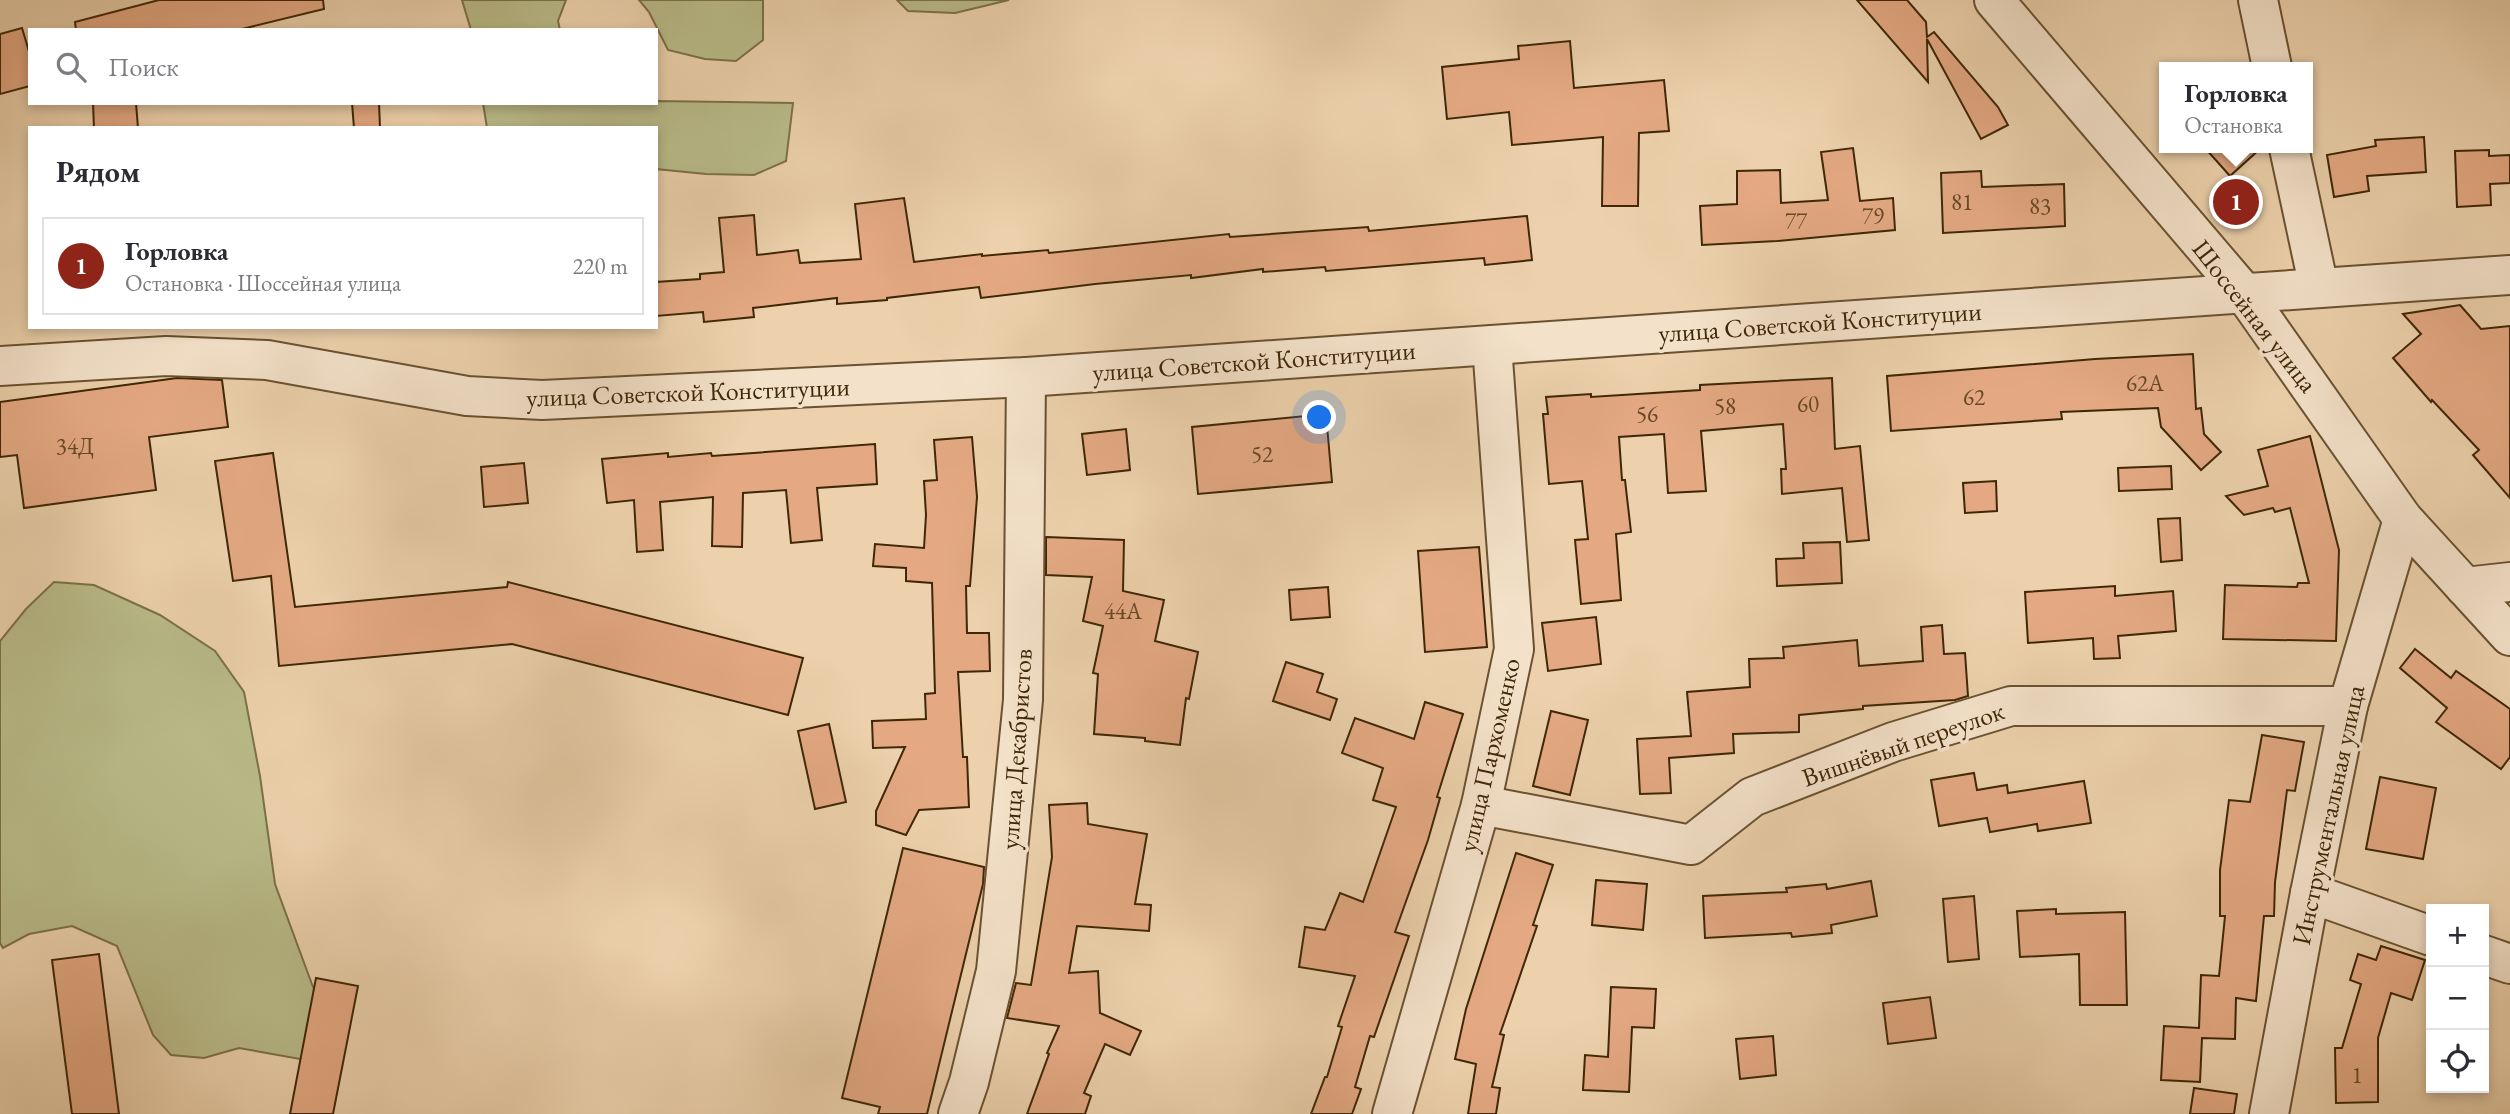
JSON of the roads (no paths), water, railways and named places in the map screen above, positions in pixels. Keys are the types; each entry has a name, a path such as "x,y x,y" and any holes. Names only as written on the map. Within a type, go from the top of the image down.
{"street":[{"name":"Шоссейная улица","path":"1994,0 2244,293 2403,519 2510,636"},
{"path":"2258,0 2271,62"},
{"path":"2290,153 2319,288"},
{"name":"улица Советской Конституции","path":"0,366 166,356 267,360 467,396 542,400 1026,377 2510,275"},
{"name":"улица Пархоменко","path":"1392,1114 1480,805 1514,649 1492,345"},
{"name":"улица Декабристов","path":"958,1114 969,1082 996,971 1021,727 1026,377"},
{"name":"Инструментальная улица","path":"2269,1114 2309,893 2348,706 2403,519"},
{"path":"2465,587 2510,582"},
{"name":"Вишнёвый переулок","path":"1480,805 1691,845 1752,797 1893,741 2011,706 2348,706"},
{"path":"2309,893 2426,934"},
{"path":"2489,957 2510,964"}],"place":[{"name":"Горловка","path":"2236,202"}]}
